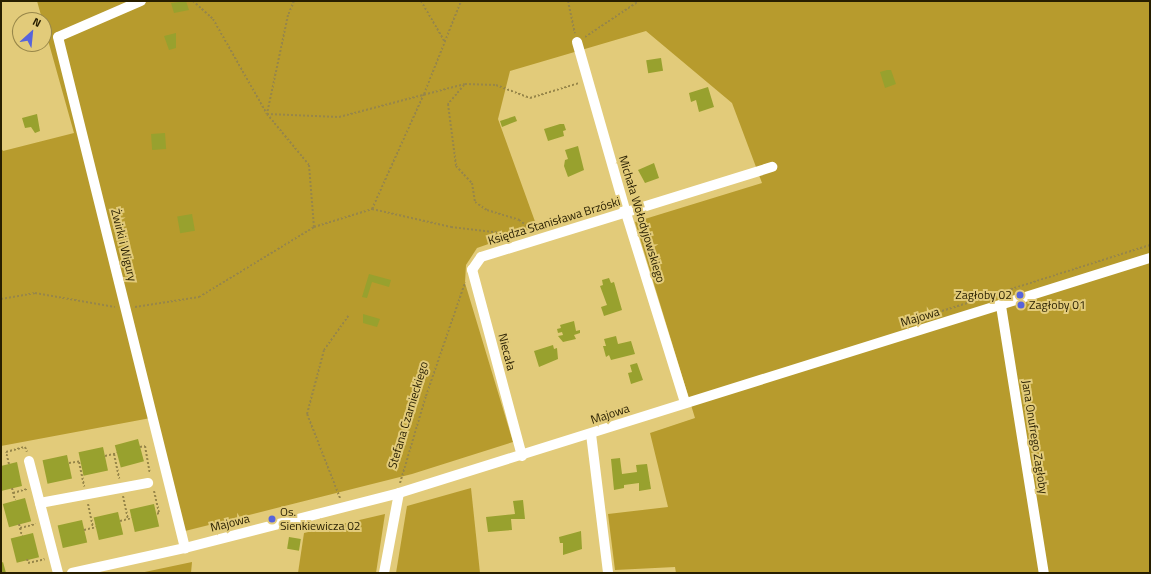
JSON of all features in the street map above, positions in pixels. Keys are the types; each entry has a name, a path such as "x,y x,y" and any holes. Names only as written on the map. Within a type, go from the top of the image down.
{"street":[{"name":"Żwirki i Wigury","path":"141,1 58,37 185,548"},
{"name":"Michała Wołodyjowskiego","path":"577,42 626,212 685,403"},
{"name":"Księdza Stanisława Brzóski","path":"472,270 481,257 772,167"},
{"name":"Majowa","path":"72,573 185,548 399,493 522,456 685,403 1001,306 1150,258"},
{"name":"Niecała","path":"472,270 522,456"},
{"name":"Jana Onufrego Zagłoby","path":"1001,306 1044,573"},
{"path":"591,434 608,573"},
{"path":"29,461 58,573"},
{"path":"40,503 150,482"},
{"path":"384,573 399,493"}],"path":[{"path":"193,1 213,20 267,114 309,165 314,228"},
{"path":"267,114 288,15 294,1"},
{"path":"420,1 445,42"},
{"path":"372,209 424,94 461,1"},
{"path":"568,1 577,42 639,1"},
{"path":"267,114 339,117 465,84 496,85 530,98 588,80"},
{"path":"465,84 448,104 456,166 472,183 475,202 487,210 519,220 543,238"},
{"path":"1,299 35,293 126,309 199,297 314,228 372,209 451,227 520,235"},
{"name":"Stefana Czarnieckiego","path":"399,493 426,396 472,270"},
{"path":"344,507 307,414 324,350 349,315"},
{"path":"140,447 145,446 150,482 159,513 156,514"},
{"path":"9,464 6,452 25,448 29,461"},
{"path":"105,456 117,453"},
{"path":"69,463 81,461"},
{"path":"13,493 36,486"},
{"path":"12,488 15,500"},
{"path":"120,521 132,518"},
{"path":"20,528 45,522"},
{"path":"20,524 22,536"},
{"path":"84,530 96,527"},
{"path":"27,559 28,563 53,557"}],"shaded area":[{"path":"37,1 1150,1 1150,573 676,573 675,567 615,570 608,514 668,507 650,433 695,418 635,222 762,183 732,103 646,31 510,71 498,119 537,227 477,248 466,265 465,283 513,442 412,474 185,531 156,417 1,446 1,148 3,151 74,133 51,52 52,12 40,12"},
{"path":"471,488 480,573 396,573 407,506"},
{"path":"385,514 376,573 298,573 304,533"},
{"path":"192,562 191,573 140,573"}],"building":[{"path":"186,1 189,10 174,13 171,3"},
{"path":"176,33 176,48 169,50 164,36"},
{"path":"661,58 663,71 648,73 646,60"},
{"path":"891,70 896,84 885,88 880,72"},
{"path":"708,87 714,107 699,112 696,100 691,102 689,93"},
{"path":"37,114 40,131 35,133 31,127 25,128 22,118"},
{"path":"515,116 517,121 502,127 500,121"},
{"path":"564,124 566,130 563,131 564,136 548,141 544,129"},
{"path":"165,133 166,149 152,150 151,134"},
{"path":"578,146 584,170 568,177 564,166 565,160 568,159 565,150"},
{"path":"654,163 659,178 645,183 638,170"},
{"path":"192,214 195,231 180,233 177,217"},
{"path":"369,274 391,280 389,287 372,282 367,298 362,297"},
{"path":"609,278 611,283 614,282 622,310 604,316 601,307 607,305 600,286 603,285 602,280"},
{"path":"363,314 380,319 377,327 363,323"},
{"path":"574,321 576,331 580,330 580,333 574,335 576,339 563,342 558,336 563,335 562,332 558,333 557,329 561,328 560,325"},
{"path":"616,336 618,344 631,341 635,354 611,360 609,355 606,357 603,346 606,346 604,339"},
{"path":"553,345 554,349 557,348 558,359 539,367 534,351"},
{"path":"637,363 643,380 631,384 628,373 632,372 630,365"},
{"path":"138,439 144,461 121,467 115,445"},
{"path":"103,447 108,470 84,476 79,452"},
{"path":"67,455 72,478 48,484 43,460"},
{"path":"620,458 622,474 637,472 636,465 647,464 651,489 639,491 639,483 624,485 624,488 614,490 611,459"},
{"path":"17,462 22,486 1,491 1,466"},
{"path":"25,498 31,521 9,527 3,504"},
{"path":"523,500 525,519 511,519 512,530 488,532 486,517 515,514 513,501"},
{"path":"154,504 159,526 135,532 130,510"},
{"path":"118,512 123,534 99,540 94,518"},
{"path":"82,520 87,542 63,548 58,526"},
{"path":"581,531 582,549 563,555 563,543 560,543 559,537"},
{"path":"33,533 39,557 17,563 11,539"},
{"path":"289,537 301,539 299,551 287,549"},
{"path":"3,562 6,573 1,573 1,563"}],"place":[{"name":"Zagłoby 02","path":"1020,295"},
{"name":"Zagłoby 01","path":"1021,305"},
{"name":"Os. Sienkiewicza 02","path":"272,519"}]}
